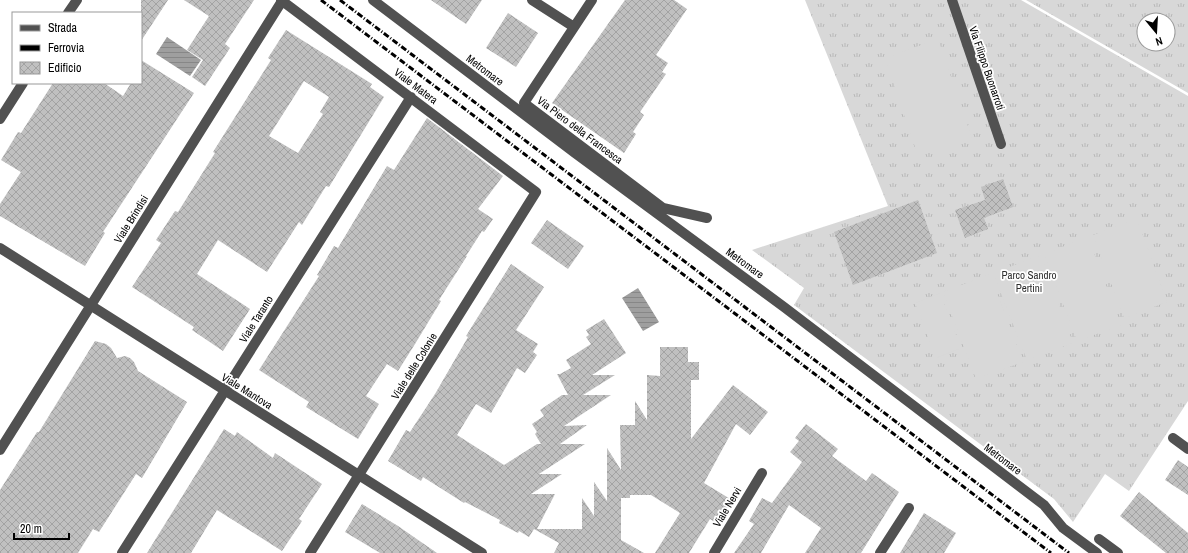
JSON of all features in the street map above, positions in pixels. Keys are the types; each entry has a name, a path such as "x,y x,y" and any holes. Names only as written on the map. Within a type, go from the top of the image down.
{"street":[{"path":"69,12 77,0"},
{"name":"Viale Matera","path":"282,0 536,192"},
{"name":"Viale Brindisi","path":"0,450 282,0"},
{"name":"Metromare","path":"373,0 574,153 784,307 1037,500 1063,528 1097,553"},
{"path":"532,0 574,27"},
{"name":"Via Piero della Francesca","path":"592,0 524,103 663,208 707,218"},
{"name":"Via Filippo Buonarroti","path":"952,0 1001,144"},
{"path":"0,119 22,84"},
{"name":"Viale Taranto","path":"122,553 411,97"},
{"name":"Viale delle Colonie","path":"310,553 536,192"},
{"name":"Viale Mantova","path":"0,248 482,553"},
{"path":"1172,438 1188,449"},
{"name":"Viale Nervi","path":"714,553 762,473"},
{"path":"880,553 909,508"},
{"path":"1099,539 1118,553"}],"green space":[{"name":"Parco Sandro Pertini","path":"805,0 1021,0 1188,96 1188,401 1129,491 1105,474 1073,522 1054,499 794,305 804,288 752,250 888,206"},
{"path":"1026,0 1188,0 1188,93"},
{"path":"938,39 972,138 918,156 885,58"},
{"path":"1137,219 1167,302 1124,318 1093,235"},
{"path":"1088,237 1121,325 1077,341 1044,254"},
{"path":"1041,255 1073,343 1027,360 993,273"},
{"path":"990,274 1023,362 976,379 943,292"},
{"path":"940,293 961,348 936,358 915,303"}],"shaded area":[{"path":"167,37 201,60 190,76 156,54"},
{"path":"638,288 659,322 643,331 622,298"}],"building":[{"path":"141,0 168,0 142,39"},
{"path":"184,0 254,0 225,44 230,48 205,86 192,77 203,60 187,50 209,16"},
{"path":"431,0 482,0 466,24"},
{"path":"625,0 674,0 687,9 656,55 668,63 662,72 666,74 640,112 644,115 633,132 636,134 624,153 552,103"},
{"path":"508,13 538,33 516,67 486,48"},
{"path":"286,30 372,84 370,87 384,97 329,187 326,186 302,225 299,222 267,272 218,240 197,274 250,309 223,351 192,330 194,327 132,287 161,243 156,240 175,211 178,212 215,153 213,152 271,60 268,58","holes":["304,81 329,97 320,112 323,114 298,153 269,136"]},
{"path":"142,61 194,93 103,232 105,233 85,266 0,216 0,204 21,172 1,160 18,132 21,133 52,84 105,84 123,96 130,84 142,84"},
{"path":"427,118 503,176 478,209 493,219 484,232 482,231 466,256 439,300 441,301 398,371 387,364 366,396 379,404 358,439 306,407 309,402 259,370 319,276 317,275 334,246 338,248 387,166 394,170"},
{"path":"1003,179 1013,207 984,218 988,229 965,238 955,210 985,200 981,187"},
{"path":"918,200 937,253 853,285 834,232"},
{"path":"547,220 584,246 568,269 531,243"},
{"path":"511,264 544,287 516,330 538,344 533,352 537,355 525,373 517,368 491,413 476,404 457,435 504,465 537,444 541,444 535,434 537,432 532,424 544,416 540,410 562,395 568,395 557,374 571,368 566,360 591,344 586,337 589,335 586,330 604,319 626,353 592,375 615,375 583,395 611,395 564,426 587,425 560,444 585,444 539,474 562,474 531,494 555,494 537,529 582,529 582,498 594,516 594,482 607,501 607,448 621,470 620,425 635,425 635,401 647,420 647,375 660,376 660,347 688,347 688,362 699,362 699,380 691,380 691,439 733,385 768,412 750,435 736,424 704,483 732,500 718,524 710,519 689,553 655,553 680,513 651,495 630,495 630,498 621,498 621,540 644,553 554,553 559,543 534,529 529,537 519,531 518,533 499,523 500,520 465,502 464,503 423,477 421,481 388,461 406,430 410,432 435,394 468,337 466,336"},
{"path":"95,341 106,344 111,348 117,358 125,356 130,358 134,362 138,371 187,402 142,478 136,474 99,532 93,529 78,553 0,553 0,490 37,432 39,432"},
{"path":"806,424 838,449 832,456 866,481 872,473 899,492 861,553 805,553 821,528 789,505 761,553 734,553 754,524 749,521 762,498 772,503 802,462 790,452 799,441 795,438"},
{"path":"224,429 235,436 237,432 273,458 275,453 322,484 299,519 302,521 282,551 217,510 191,553 147,553"},
{"path":"1178,460 1188,467 1188,495 1165,480"},
{"path":"1139,492 1188,533 1188,553 1166,553 1120,516"},
{"path":"362,504 398,526 437,553 380,553 345,532"},
{"path":"924,513 956,533 944,553 900,553"}],"railway":[{"path":"321,0 1051,553"},
{"path":"340,0 1069,553"}]}
